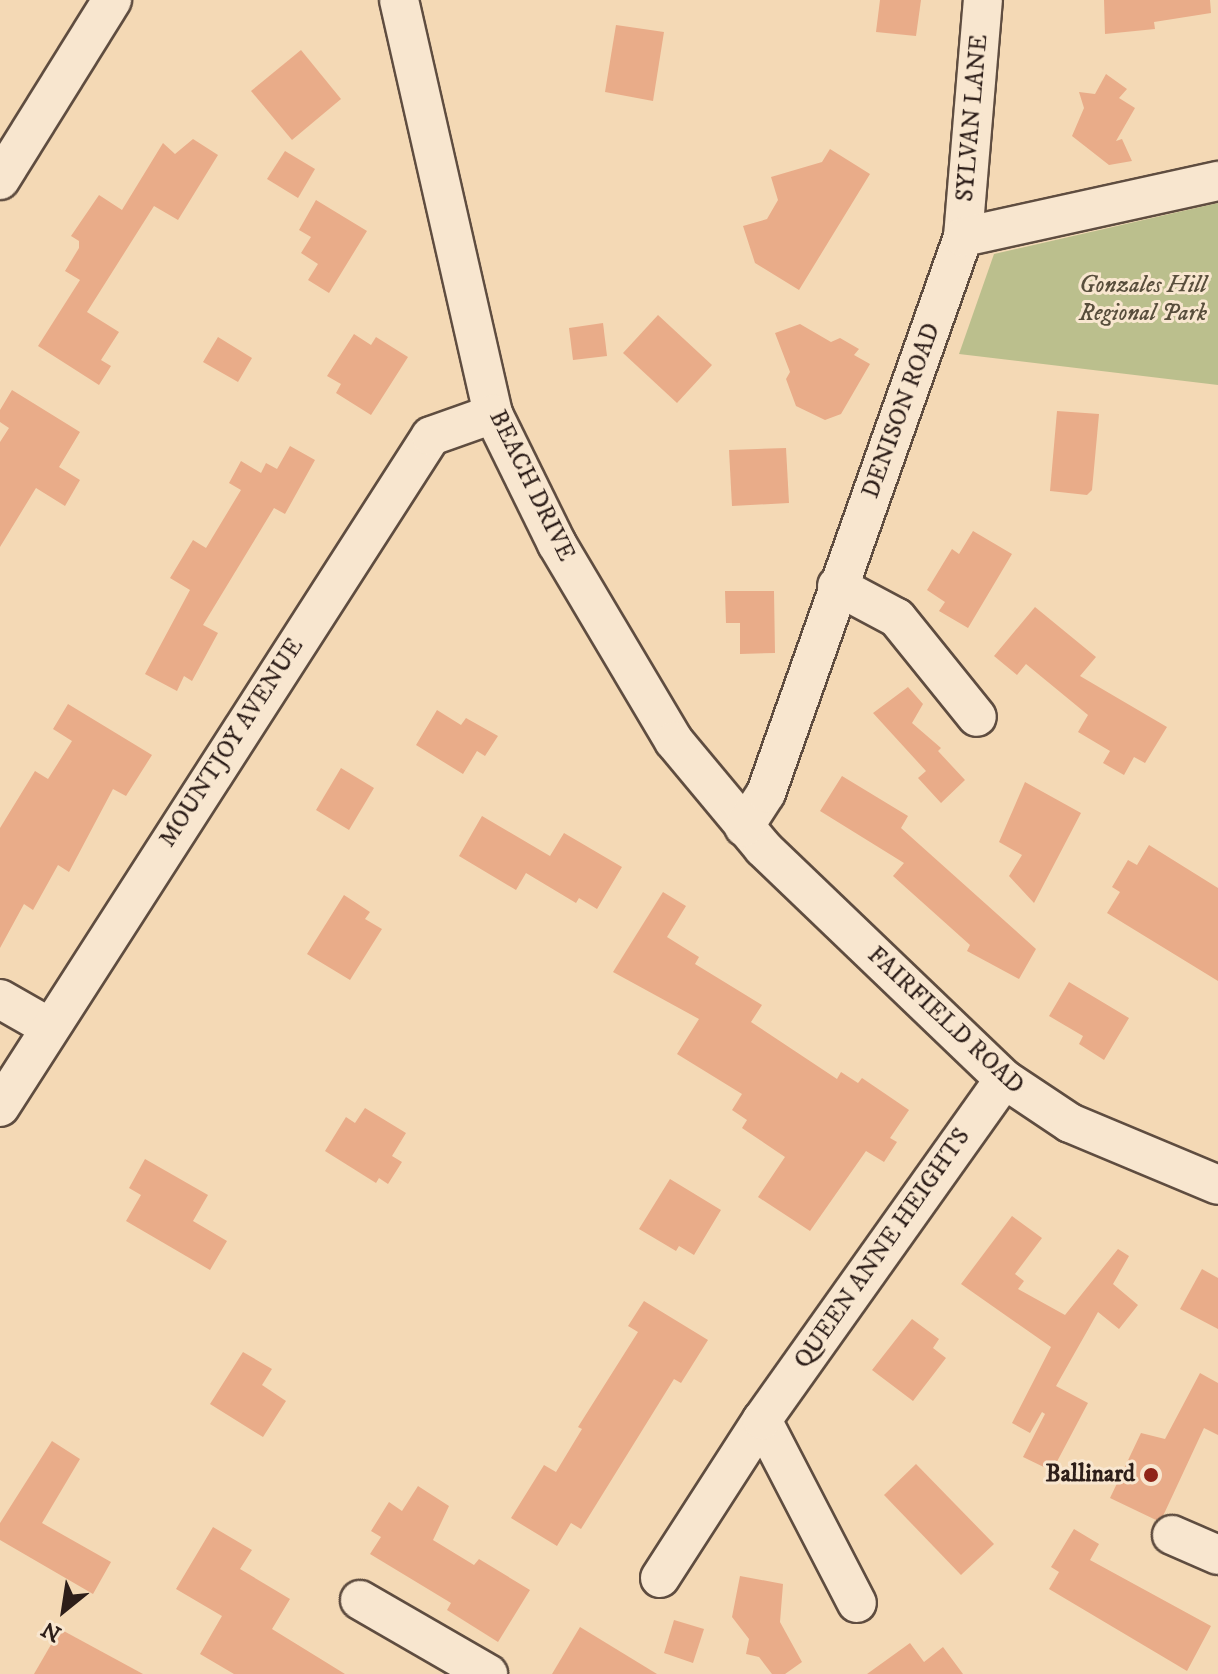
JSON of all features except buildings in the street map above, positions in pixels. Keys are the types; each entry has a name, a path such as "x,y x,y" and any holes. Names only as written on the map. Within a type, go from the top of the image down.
{"street":[{"path":"0,180 112,0"},
{"name":"BEACH DRIVE","path":"399,0 493,414 557,544 674,741 717,795"},
{"name":"SYLVAN LANE","path":"963,237 983,0"},
{"path":"963,237 1218,181"},
{"name":"DENISON ROAD","path":"744,827 766,793 963,237"},
{"name":"MOUNTJOY AVENUE","path":"0,1107 431,436 493,414"},
{"path":"837,586 897,618 977,717"},
{"name":"FAIRFIELD ROAD","path":"717,795 744,827 1004,1079 1070,1123 1218,1185"},
{"path":"0,999 49,1027"},
{"name":"QUEEN ANNE HEIGHTS","path":"660,1578 762,1420 1004,1079"},
{"path":"762,1420 857,1603"},
{"path":"1172,1535 1218,1555"},
{"path":"360,1600 488,1674"}],"green space":[{"name":"Gonzales Hill Regional Park","path":"1218,203 1218,385 959,354 994,254"}],"place":[{"name":"Ballinard","path":"1151,1475"}]}
